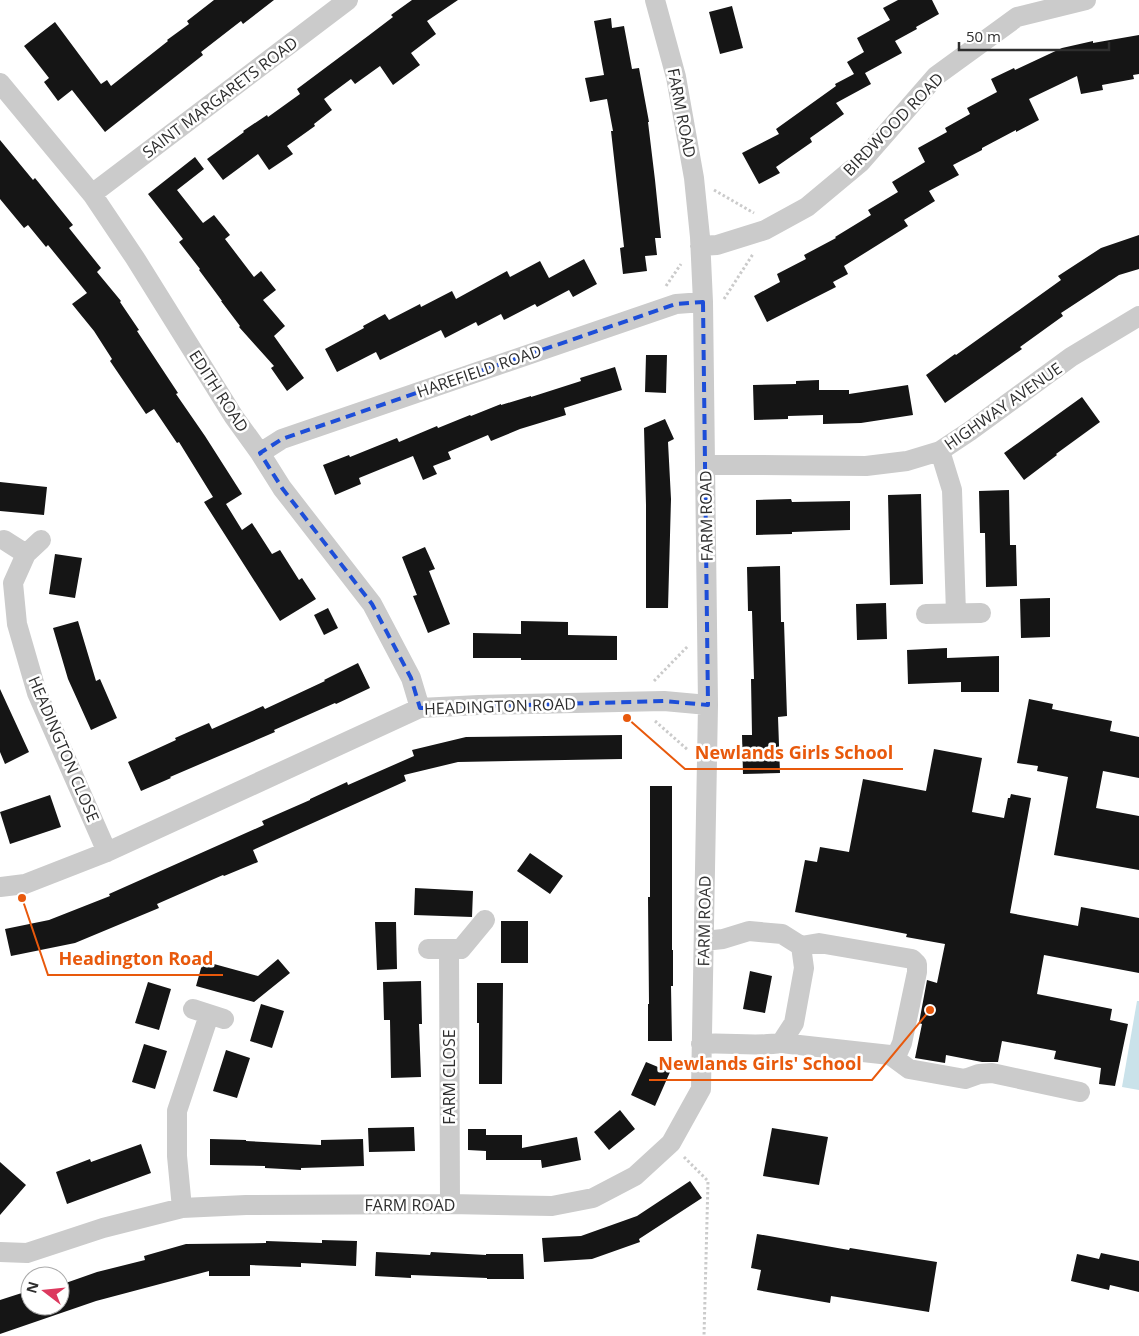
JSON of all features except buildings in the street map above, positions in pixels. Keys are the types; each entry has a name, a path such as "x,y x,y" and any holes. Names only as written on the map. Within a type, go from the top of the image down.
{"street":[{"name":"SAINT MARGARETS ROAD","path":"92,194 348,0"},
{"name":"FARM ROAD","path":"0,1252 26,1253 103,1228 182,1208 256,1205 450,1204 552,1206 593,1198 635,1176 671,1143 701,1089 708,705 703,302 694,178 676,77 655,0"},
{"name":"BIRDWOOD ROAD","path":"700,242 717,245 765,230 807,207 861,162 936,76 1017,17 1086,0"},
{"name":"EDITH ROAD","path":"0,83 92,194 282,488 372,604 411,678 420,708"},
{"name":"HAREFIELD ROAD","path":"260,453 282,439 676,304 703,302"},
{"name":"HIGHWAY AVENUE","path":"706,465 866,466 907,461 940,450 970,431 1071,357 1139,316"},
{"path":"940,450 952,490 956,613"},
{"path":"4,540 26,554 40,540"},
{"name":"HEADINGTON CLOSE","path":"26,554 13,584 18,624 37,693 108,852"},
{"path":"926,614 981,613"},
{"name":"HEADINGTON ROAD","path":"0,887 25,884 108,852 420,708 664,701 708,705"},
{"path":"428,949 462,949 485,920"},
{"path":"702,1044 780,1044 890,1055 898,1052 902,1043 917,964 912,959 818,944 801,946 782,934 749,931 723,939 704,942"},
{"path":"780,1044 794,1023 804,968 801,946"},
{"name":"FARM CLOSE","path":"449,949 450,1204"},
{"path":"182,1208 177,1156 177,1111 209,1014"},
{"path":"890,1055 909,1069 965,1079 979,1074 992,1073 1080,1092"}],"path":[{"path":"646,315 700,242"},
{"path":"671,1143 708,1180 704,1336"}],"highlighted area":[{"path":"703,302 708,705 664,701 420,708 411,678 372,604 282,488 260,453 282,439 676,304"}],"water":[{"path":"1137,1001 1139,1001 1139,1090 1122,1087"}],"place":[{"name":"Newlands Girls School","path":"627,718"},
{"name":"Headington Road","path":"22,898"},
{"name":"Newlands Girls' School","path":"930,1010"}]}
